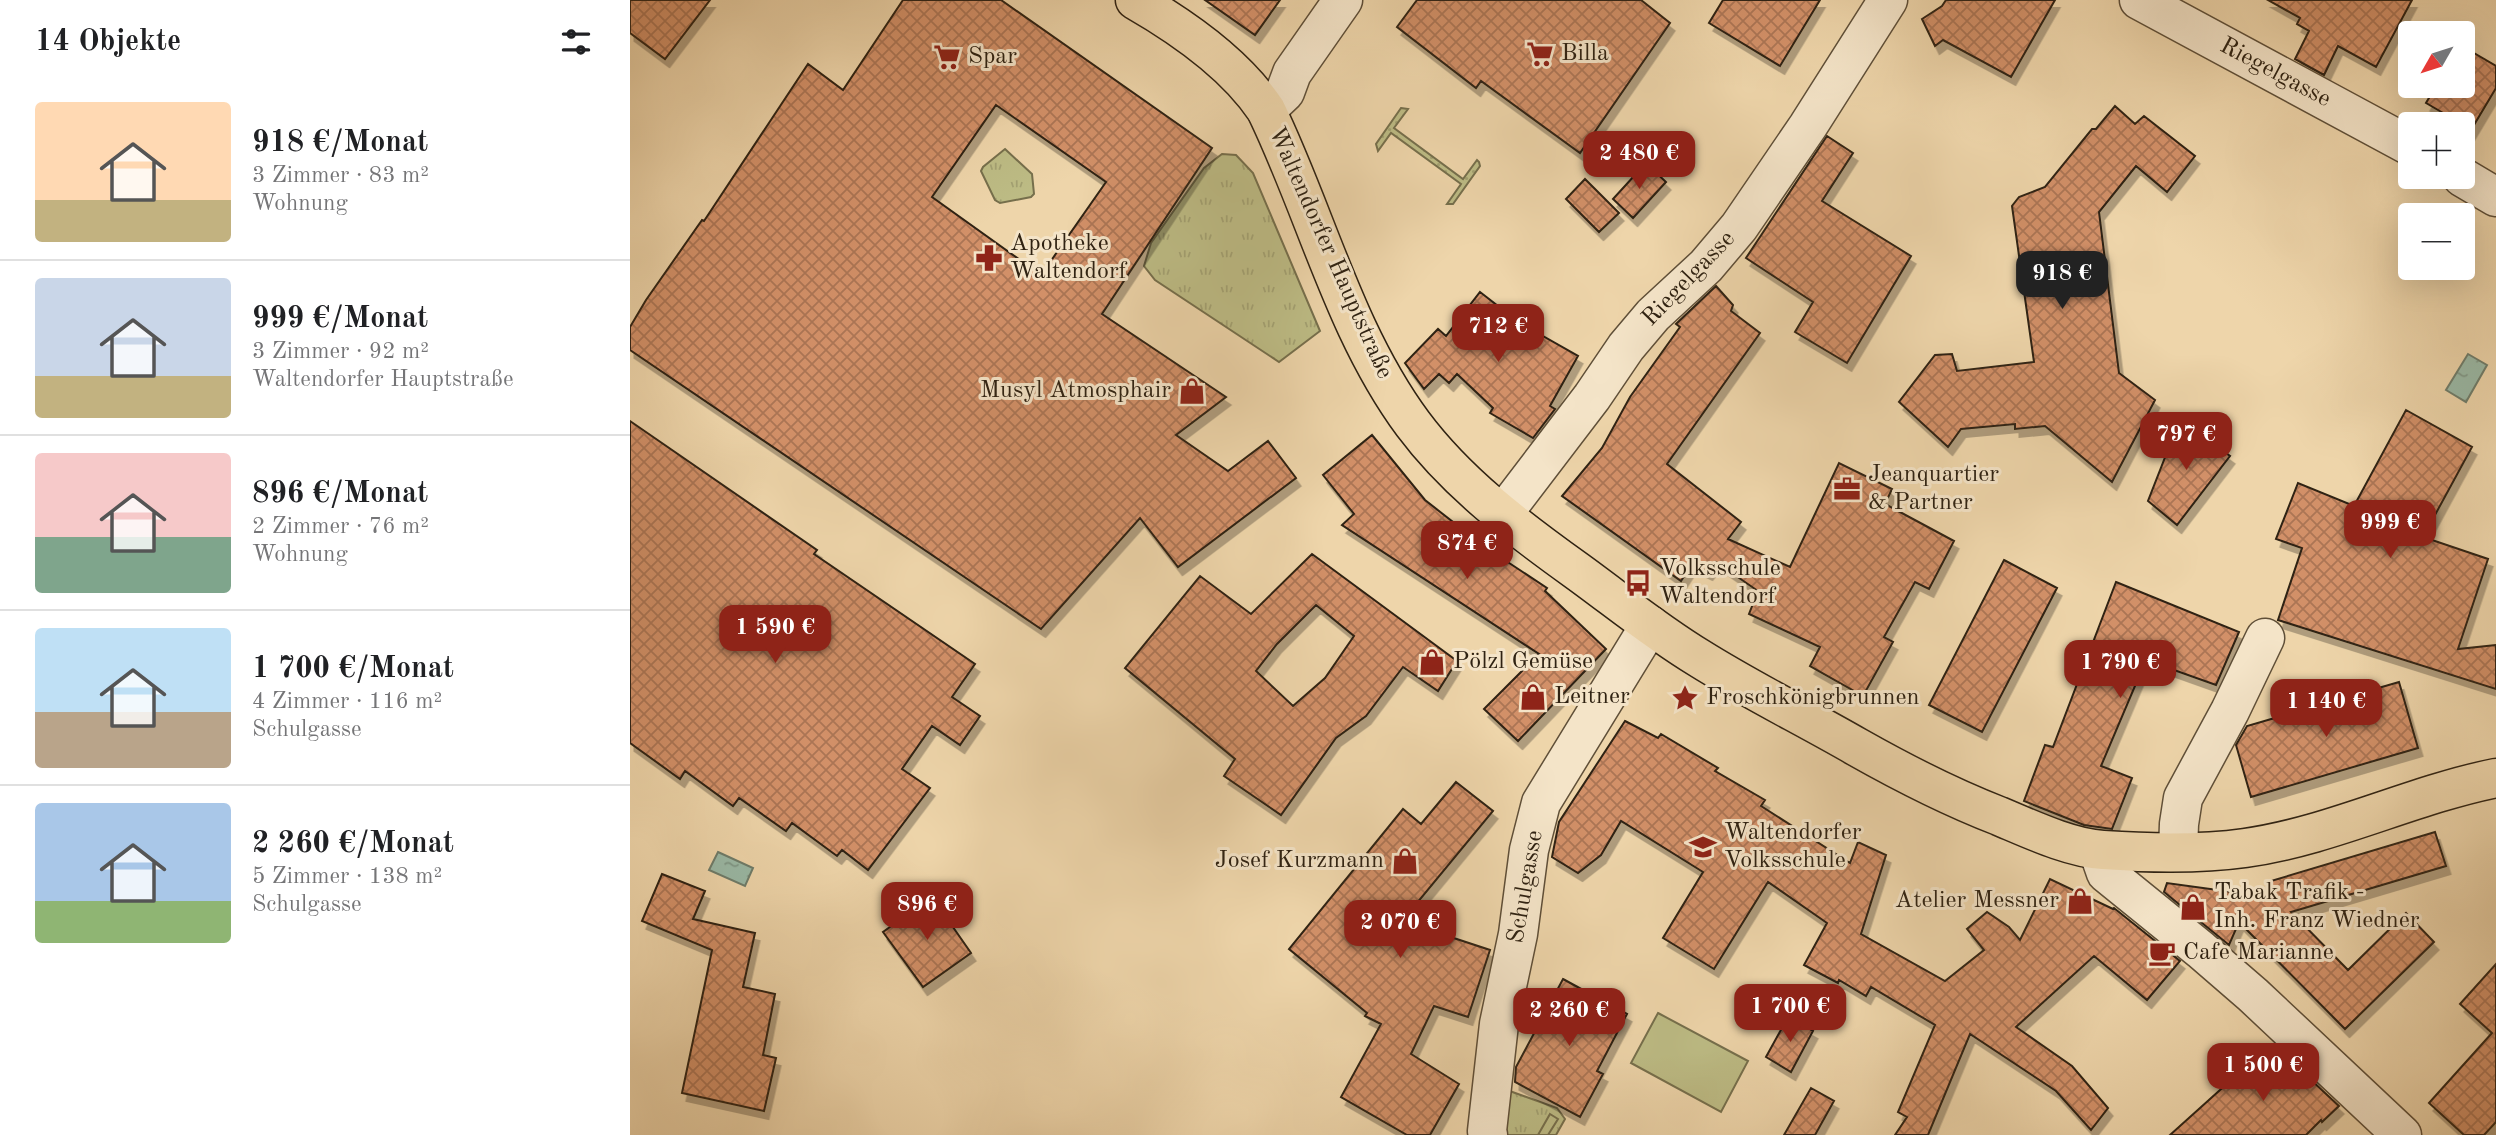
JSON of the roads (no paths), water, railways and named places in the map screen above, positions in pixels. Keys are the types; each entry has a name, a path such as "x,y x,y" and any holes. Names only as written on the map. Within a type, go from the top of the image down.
{"main road":[{"name":"Waltendorfer Hauptstraße","path":"1135,0 1158,13 1228,66 1252,89 1266,110 1339,287 1384,378 1412,422 1445,464 1521,531 1700,659 1890,766 1978,808 2049,836 2098,850 2245,848 2307,834 2449,789 2496,778"}],"street":[{"path":"1266,110 1285,92 1292,73 1343,0"},
{"name":"Riegelgasse","path":"1502,515 1637,334 1653,315 1706,266 1739,227 1808,126 1888,0"},
{"name":"Riegelgasse","path":"2139,0 2398,140"},
{"path":"2475,185 2496,197"},
{"name":"Schulgasse","path":"1488,1135 1499,1024 1518,934 1528,849 1541,803 1650,625"},
{"path":"2178,851 2183,799 2265,638"},
{"path":"2098,850 2106,873 2253,995 2402,1135"}],"water":[{"path":"2468,354 2487,365 2466,402 2446,390"},
{"path":"718,852 753,868 745,886 709,870"}],"place":[{"name":"Billa","path":"1540,54"},
{"name":"Spar","path":"947,57"},
{"name":"Apotheke Waltendorf","path":"989,258"},
{"name":"Musyl Atmosphair","path":"1192,391"},
{"name":"Jeanquartier & Partner","path":"1847,489"},
{"name":"Volksschule Waltendorf","path":"1638,583"},
{"name":"Pölzl Gemüse","path":"1432,662"},
{"name":"Leitner","path":"1533,697"},
{"name":"Froschkönigbrunnen","path":"1685,698"},
{"name":"Waltendorfer Volksschule","path":"1703,847"},
{"name":"Josef Kurzmann","path":"1405,861"},
{"name":"Atelier Messner","path":"2080,901"},
{"name":"Tabak Trafik - Inh. Franz Wiedner","path":"2193,907"},
{"name":"Cafe Marianne","path":"2162,953"}]}
